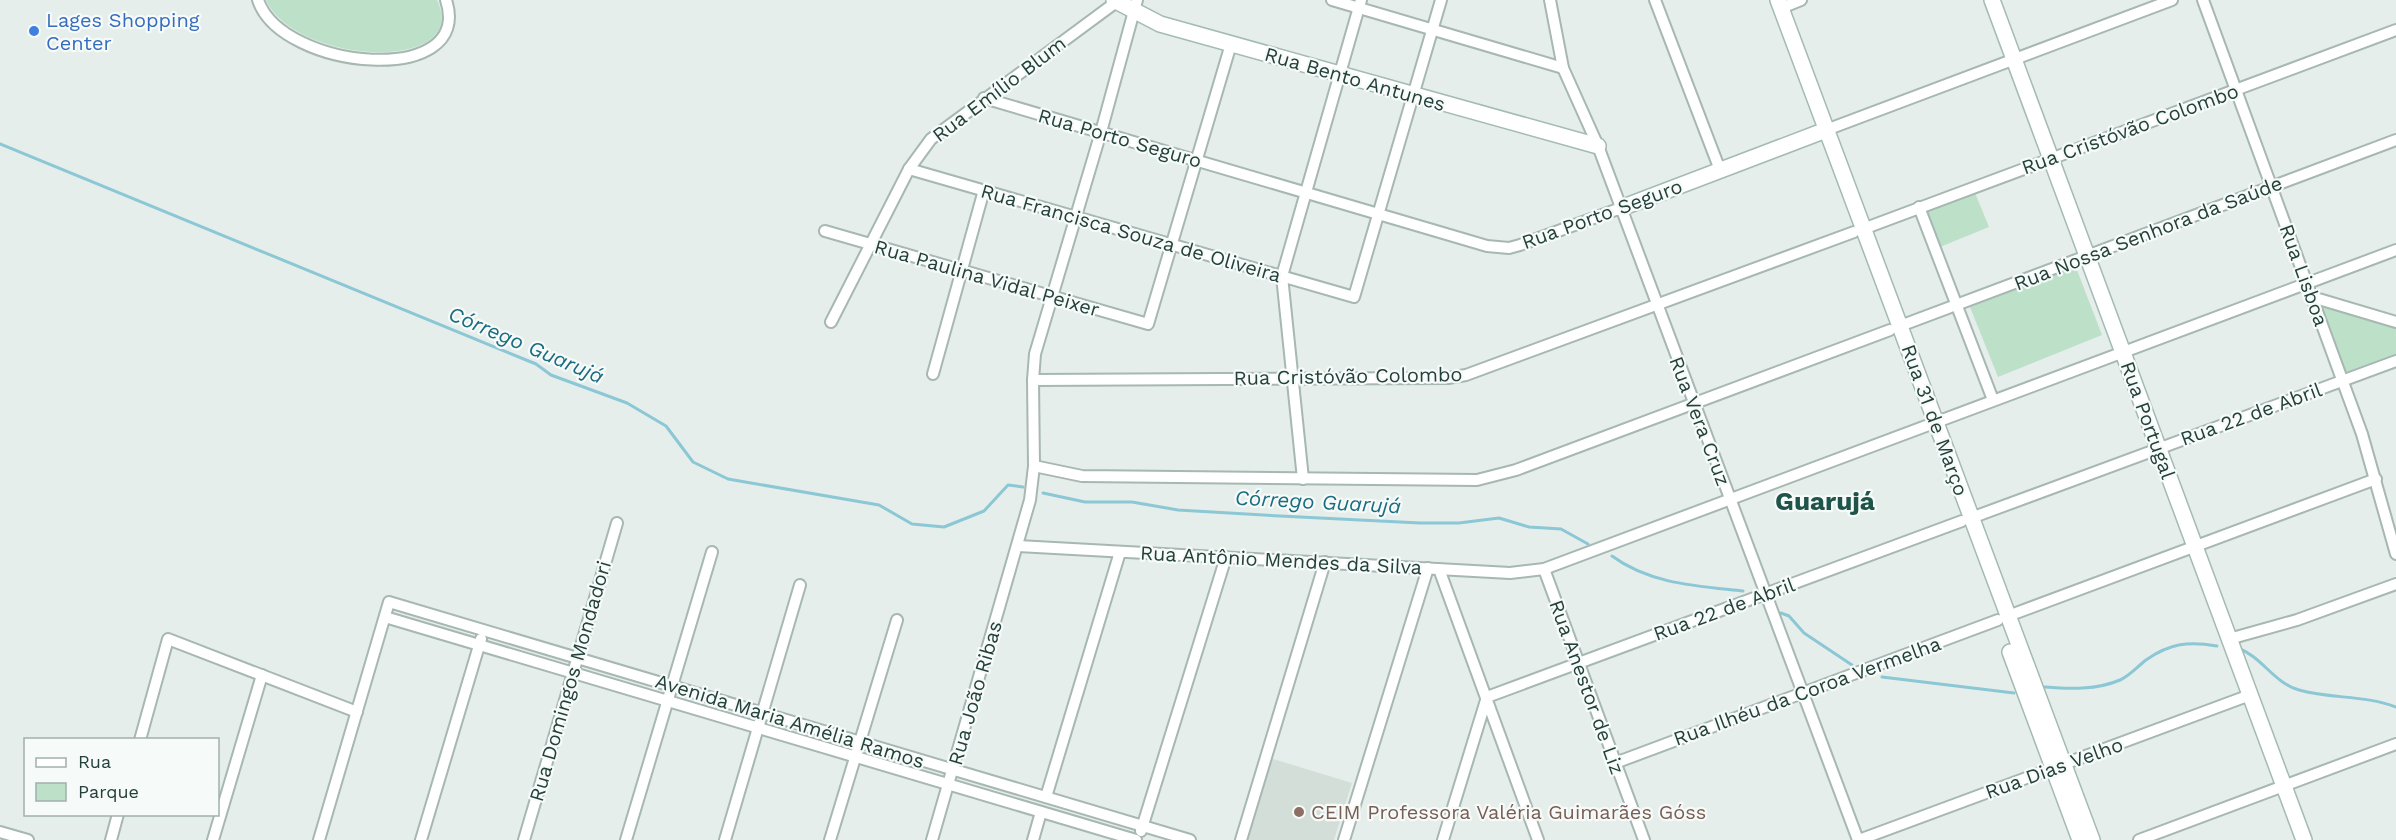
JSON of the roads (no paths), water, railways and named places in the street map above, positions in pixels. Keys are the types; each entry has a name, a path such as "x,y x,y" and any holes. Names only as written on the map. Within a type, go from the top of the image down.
{"street":[{"path":"258,0 267,17 304,44 345,58 372,60 411,56 437,43 448,23 446,0"},
{"name":"Rua Bento Antunes","path":"1116,0 1135,5 1161,24 1598,146"},
{"name":"Rua Emílio Blum","path":"831,322 909,169 931,139 1116,0"},
{"path":"1332,0 1360,4 1433,30 1563,68"},
{"path":"1378,214 1442,0"},
{"name":"Rua Vera Cruz","path":"1550,0 1563,68 1598,146 1858,840"},
{"path":"1655,0 1720,170"},
{"path":"1775,3 1801,0"},
{"name":"Rua Portugal","path":"1992,0 2304,840"},
{"name":"Rua Porto Seguro","path":"984,98 1487,246 1509,248 2172,0"},
{"name":"Rua Lisboa","path":"2203,0 2343,380 2376,479 2396,554"},
{"name":"Rua 31 de Março","path":"1775,3 2058,766 2080,840"},
{"path":"1303,479 1282,276 1360,4"},
{"name":"Rua João Ribas","path":"932,840 1030,500 1034,466 1033,380 1037,347 1101,132 1135,5"},
{"name":"Rua Cristóvão Colombo","path":"1033,380 1448,378 1466,375 2396,30"},
{"path":"1172,244 1231,44"},
{"name":"Rua Nossa Senhora da Saúde","path":"1034,466 1082,476 1477,480 1516,470 2396,140"},
{"name":"Rua Francisca Souza de Oliveira","path":"909,169 1354,297 1378,214"},
{"path":"933,374 984,190"},
{"path":"1919,207 1993,400"},
{"name":"Rua Paulina Vidal Peixer","path":"825,231 1148,324 1172,244"},
{"name":"Rua Antônio Mendes da Silva","path":"1018,546 1510,573 1544,569 2396,250"},
{"path":"2312,297 2396,322"},
{"name":"Rua 22 de Abril","path":"1487,697 2396,361"},
{"name":"Rua Ilhéu da Coroa Vermelha","path":"1615,763 2376,479"},
{"name":"Rua Domingos Mondadori","path":"524,840 617,523"},
{"path":"626,840 712,552"},
{"path":"1046,797 1120,552"},
{"path":"1137,840 1226,557"},
{"path":"1241,840 1325,562"},
{"path":"1433,568 1487,697 1538,840"},
{"path":"1344,840 1433,568"},
{"name":"Rua Anestor de Liz","path":"1544,569 1644,840"},
{"path":"2229,639 2297,620 2396,584"},
{"path":"725,840 800,585"},
{"name":"Avenida Maria Amélia Ramos","path":"1137,840 385,617 389,602 1190,840"},
{"path":"319,840 385,617"},
{"path":"830,840 897,620"},
{"path":"421,840 483,630"},
{"path":"141,738 168,639 357,712"},
{"path":"213,840 262,675"},
{"name":"Rua Dias Velho","path":"1858,840 2250,695"},
{"path":"1443,840 1487,697"},
{"path":"2139,840 2396,744"},
{"name":"Rua 31 de Março","path":"2058,766 2092,840"},
{"path":"1033,840 1041,812"},
{"path":"111,840 117,816"},
{"path":"0,832 28,840"}],"waterway":[{"name":"Córrego Guarujá","path":"0,144 536,364 551,375 627,403 666,426 693,462 728,479 879,505 912,524 944,527 984,511 1008,485 1023,487"},
{"name":"Córrego Guarujá","path":"1043,493 1085,502 1132,502 1178,510 1280,516 1420,523 1459,523 1499,518 1529,527 1561,529 1588,544"},
{"name":"Córrego Guarujá","path":"1612,556 1642,573 1658,578 1691,585 1743,591"},
{"name":"Córrego Guarujá","path":"1781,613 1789,616 1804,633 1852,665"},
{"name":"Córrego Guarujá","path":"2045,687 2102,686 2130,674 2146,660 2163,650 2189,644 2217,646"},
{"name":"Córrego Guarujá","path":"2238,648 2254,657 2290,687 2396,707"},
{"name":"Córrego Guarujá","path":"1882,677 2014,693"}],"place":[{"name":"Lages Shopping Center","path":"34,31"},
{"name":"CEIM Professora Valéria Guimarães Góss","path":"1299,812"}],"district":[{"name":"Guarujá","path":"1825,501"}]}
